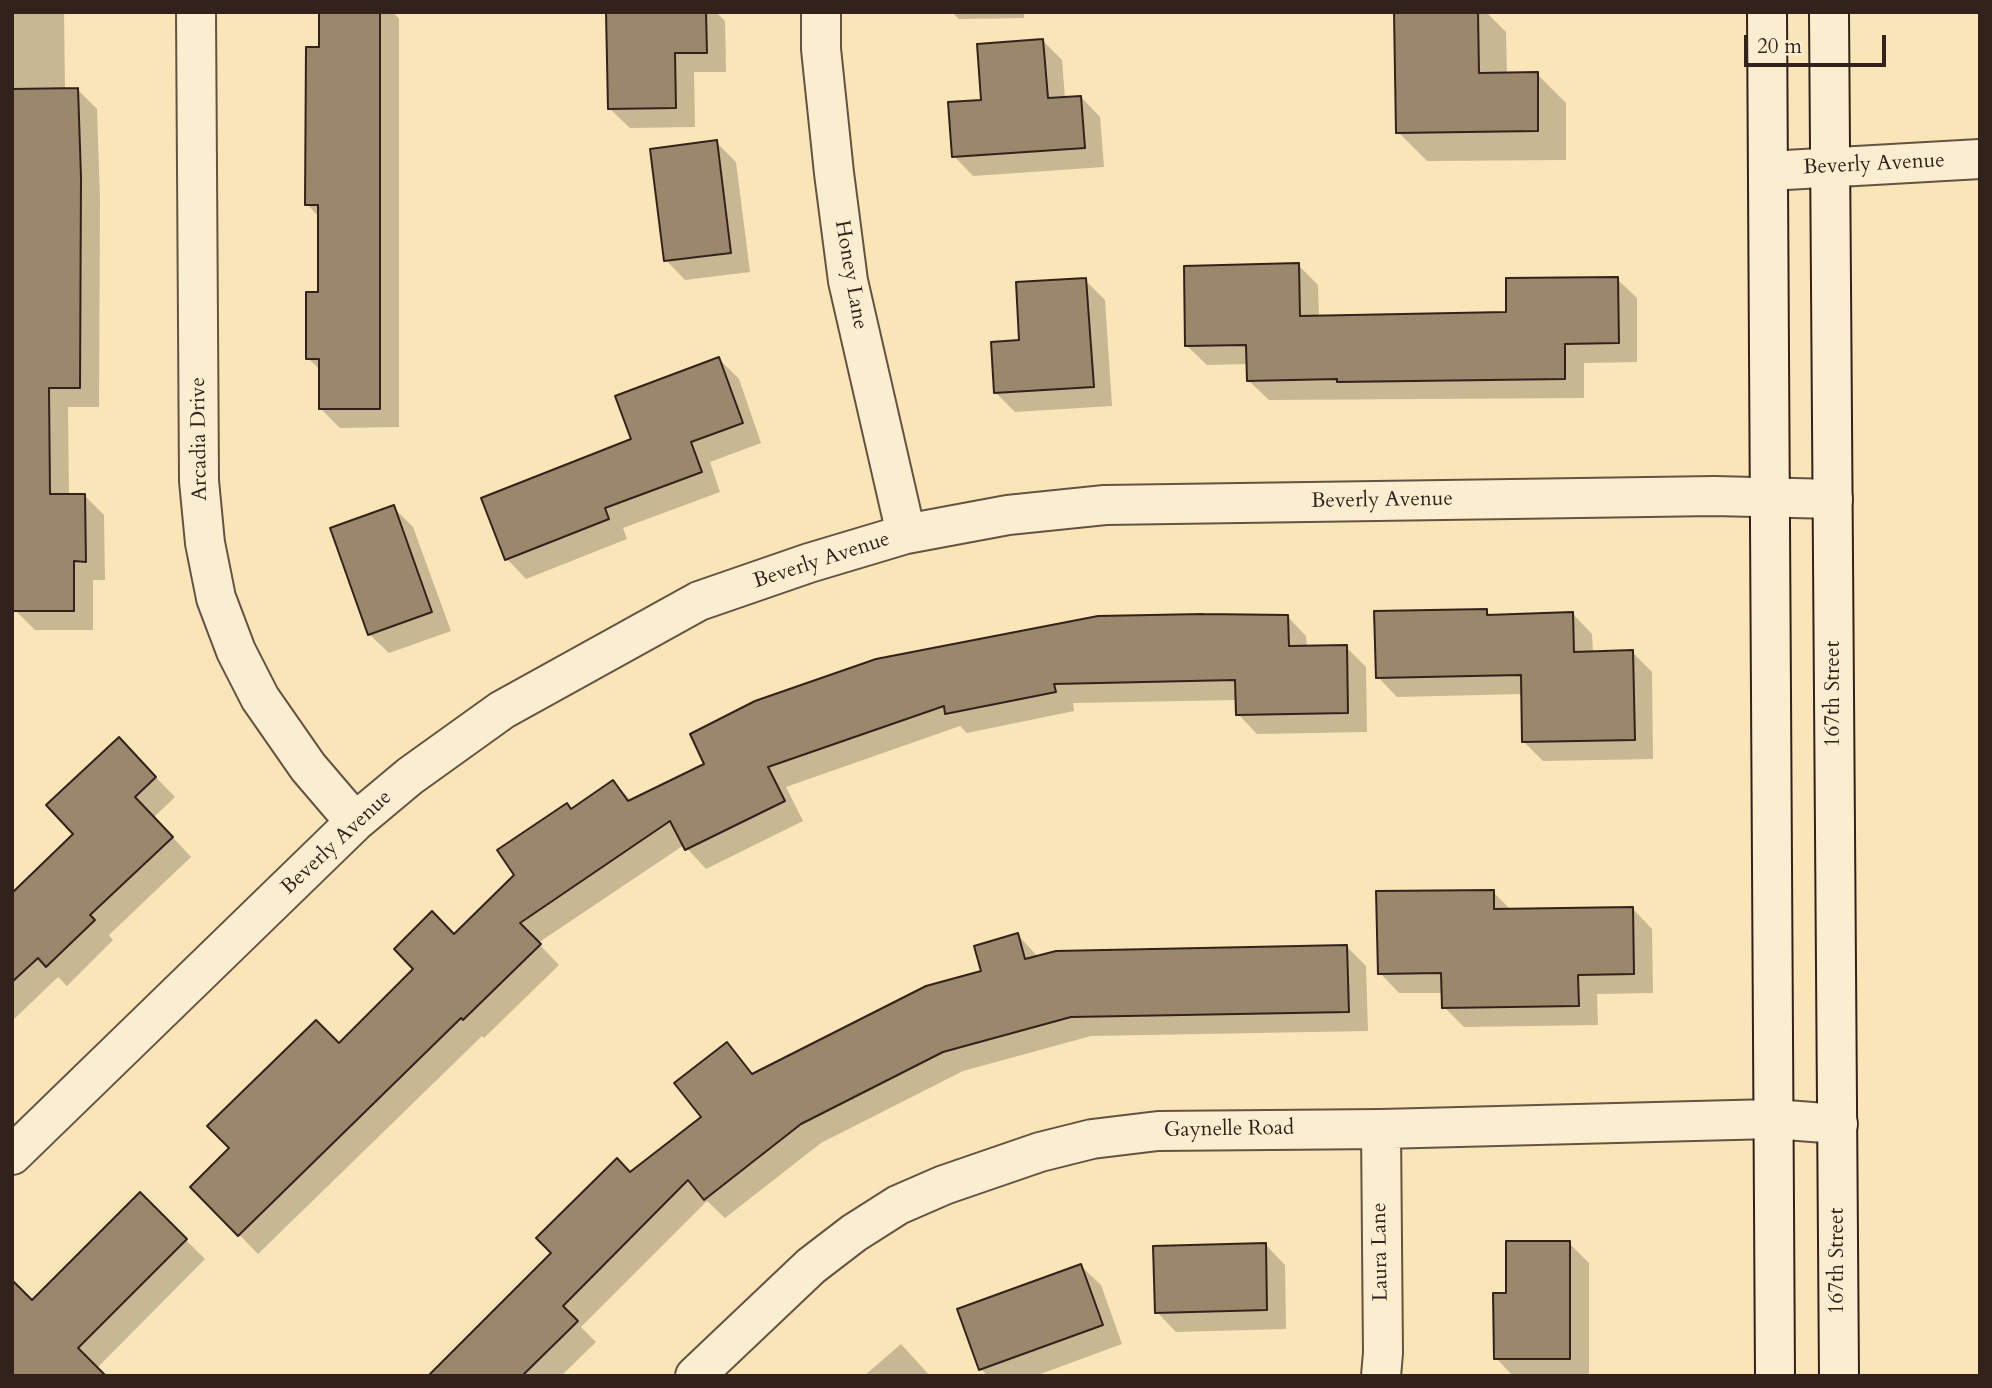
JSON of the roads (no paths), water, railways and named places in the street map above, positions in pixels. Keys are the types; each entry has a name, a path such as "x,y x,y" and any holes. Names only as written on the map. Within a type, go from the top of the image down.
{"street":[{"name":"Arcadia Drive","path":"196,12 200,481 205,543 216,598 236,651 260,698 309,767 355,822"},
{"name":"Honey Lane","path":"821,12 821,49 848,281 906,534"},
{"path":"1767,12 1774,1376"},
{"name":"167th Street","path":"1829,12 1839,1376"},
{"name":"Beverly Avenue","path":"1768,171 1980,159"},
{"name":"Beverly Avenue","path":"12,1156 355,822 411,776 502,710 699,601 809,563 906,534 1008,515 1105,505 1769,496 1833,499"},
{"name":"Gaynelle Road","path":"695,1376 811,1266 854,1233 898,1205 944,1185 1092,1139 1158,1131 1381,1129 1773,1119 1838,1124"},
{"name":"Laura Lane","path":"1381,1129 1381,1376"}]}
